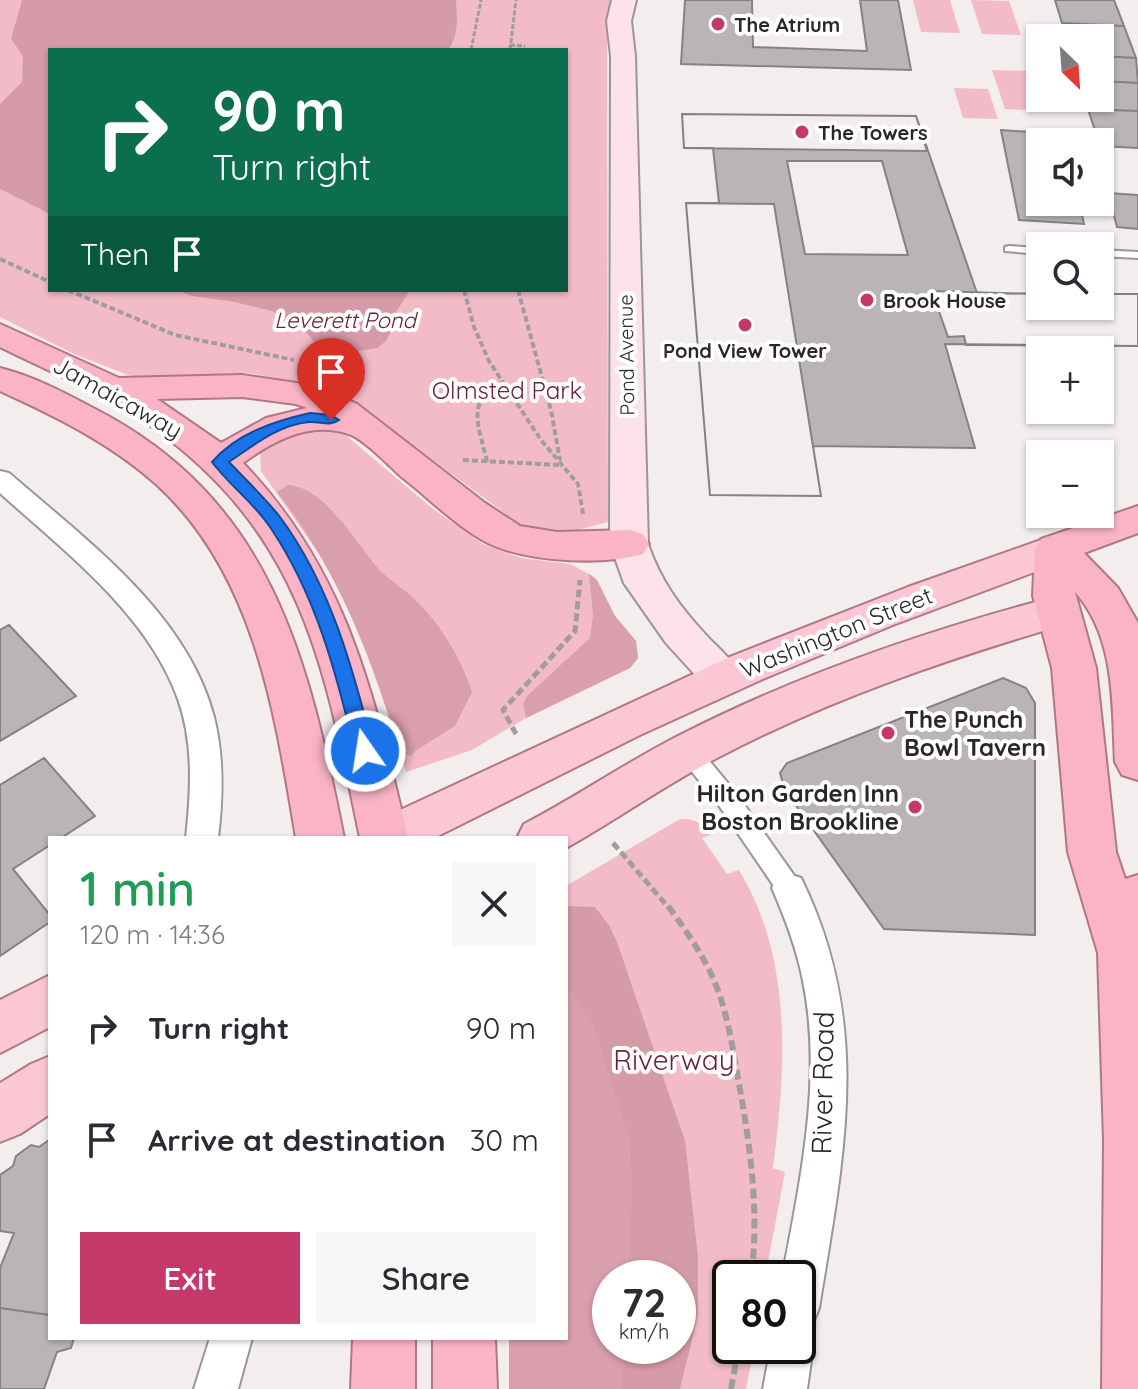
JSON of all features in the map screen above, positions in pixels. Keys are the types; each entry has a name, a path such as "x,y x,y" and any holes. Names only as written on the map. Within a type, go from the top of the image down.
{"highway":[{"name":"Jamaicaway","path":"0,334 112,389 168,421 220,462 273,520 307,574 342,660 386,836"},
{"name":"Jamaicaway","path":"0,378 18,401 102,427 138,450 185,491 225,539 248,575 275,638 290,685 320,836"},
{"path":"112,389 230,386 284,390 337,407 471,512 509,537 557,546 629,544"},
{"path":"220,462 257,435 292,420 327,419 371,434"},
{"name":"Washington Street","path":"1055,549 1138,519"},
{"path":"1055,549 1127,604 1117,620 1128,658 1138,762"},
{"path":"1055,549 1053,589 1074,668 1092,852 1124,953 1135,1242 1134,1389"},
{"name":"Washington Street","path":"1058,611 1127,604"},
{"path":"1124,953 1138,896"},
{"path":"383,1389 384,1340"},
{"path":"464,1340 465,1389"}],"main road":[{"name":"Pond Avenue","path":"624,0 619,21 623,56 629,544 640,579 650,595 723,678"},
{"name":"Washington Street","path":"389,836 531,751 723,678 910,601 1055,549"},
{"name":"Washington Street","path":"552,836 599,827 689,752 769,712 862,673 967,636 1058,611"},
{"path":"0,1028 48,1000"},
{"path":"0,1094 48,1075"},
{"path":"0,1115 48,1083"}],"street":[{"path":"0,479 122,594 163,645 183,677 196,708 204,742 206,786 202,836"},
{"path":"1127,604 1138,636"},
{"name":"River Road","path":"689,752 728,800 789,888 824,996 828,1049 825,1138 806,1260"},
{"path":"216,1389 230,1340"},
{"path":"785,1389 789,1364"}],"lane":[{"path":"1009,249 1026,250"},
{"path":"1114,254 1138,255"}],"path":[{"path":"471,48 481,0"},
{"path":"516,0 510,47 525,46"},
{"path":"0,259 48,281"},
{"path":"465,292 474,327 501,382 561,465 574,478 581,492 583,526"},
{"path":"519,292 551,410 561,465"},
{"path":"487,462 476,417 483,395 493,384 501,382"},
{"path":"531,751 503,710 575,631 581,570"},
{"path":"599,827 691,938 722,1001 730,1033 755,1192 754,1260"},
{"path":"731,1389 736,1364"}],"green space":[{"name":"Olmsted Park","path":"0,0 613,0 607,35 608,522 562,534 518,523 338,390 249,373 133,377 74,354 0,317"},
{"path":"913,0 950,0 960,33 921,32"},
{"path":"971,0 1009,1 1021,35 982,34"},
{"path":"992,70 1026,71 1026,110 1005,109"},
{"path":"954,88 988,89 998,119 963,118"},
{"path":"326,429 342,432 433,509 483,544 521,558 570,564 593,576 615,616 636,641 638,658 630,668 526,718 472,750 406,772 374,666 349,609 322,558 261,471 260,453 268,447 291,436"},
{"name":"Riverway","path":"680,819 698,822 712,834 702,838 727,874 739,870 769,940 777,977 782,1053 773,1168 785,1172 768,1260 712,1260 712,1364 751,1364 746,1389 509,1389 509,1340 568,1340 568,885"}],"shaded area":[{"path":"288,485 301,488 326,504 380,570 430,615 461,664 472,692 455,726 412,756 400,752 365,648 336,584 319,553 277,492"},
{"path":"589,574 597,580 615,616 636,641 638,658 630,668 526,718 523,704 528,695 590,638 593,615"},
{"path":"568,988 592,1025 629,1139 631,1194 628,1260 592,1260 592,1364 624,1364 622,1389 509,1389 509,1340 568,1340"}],"water":[{"path":"22,0 456,0 456,26 449,48 48,48 48,213 0,189 0,104 22,82 23,56 11,39"},
{"name":"Leverett Pond","path":"181,292 409,292 393,317 386,341 377,348 353,352 317,345 296,321 271,311"},
{"path":"568,906 595,907 609,925 685,1141 698,1257 696,1323 696,1260 628,1260 631,1194 629,1139 592,1025 568,988"},
{"path":"623,1364 686,1364 680,1389 622,1389"}],"building":[{"name":"The Atrium","path":"685,0 752,0 753,47 867,51 860,0 898,0 911,70 681,64"},
{"path":"1055,0 1114,0 1124,26 1114,24 1062,23"},
{"path":"1114,26 1124,26 1136,58 1114,57"},
{"path":"1114,57 1136,58 1138,83 1114,82"},
{"path":"1114,82 1138,83 1138,111 1114,110"},
{"path":"1138,111 1138,148 1114,147 1114,128 1094,128 1089,112"},
{"name":"Brook House","path":"682,114 916,116 977,293 1026,294 1026,320 1114,320 1114,294 1138,294 1138,346 1114,346 1114,336 1026,336 1026,345 945,344 975,448 813,446 821,496 710,495 686,203 719,203 713,148 684,148","holes":["787,161 882,161 908,255 805,254"]},
{"name":"The Towers","path":"682,114 916,116 927,151 684,148"},
{"path":"1001,130 1026,132 1026,216 1082,216 1084,224 1019,220"},
{"path":"1114,193 1138,195 1138,229 1117,227"},
{"name":"Pond View Tower","path":"686,203 774,204 821,496 710,495"},
{"path":"932,291 1026,294 1026,320 1114,320 1114,294 1138,294 1138,346 1114,346 1114,336 1026,336 1026,345 966,345 964,336 948,337"},
{"path":"9,625 76,696 0,741 0,630"},
{"name":"Hilton Garden Inn Boston Brookline","path":"1003,678 1026,688 1035,703 1035,935 884,929 785,790 780,773 787,763"},
{"path":"44,758 95,816 64,836 48,836 48,846 13,869 48,913 48,923 0,956 0,785"},
{"path":"48,1141 48,1315 0,1308 0,1268 14,1233 0,1231 0,1175 13,1166 16,1156 31,1145 39,1147"},
{"path":"0,1308 48,1315 48,1340 73,1340 71,1348 57,1352 44,1389 0,1389"}],"place":[{"name":"The Atrium","path":"718,24"},
{"name":"The Towers","path":"802,132"},
{"name":"Brook House","path":"867,300"},
{"name":"Pond View Tower","path":"745,325"},
{"name":"The Punch Bowl Tavern","path":"888,733"},
{"name":"Hilton Garden Inn Boston Brookline","path":"915,807"}],"route":[{"path":"331,420 310,418 280,424 257,435 220,462 260,503 286,537 307,574 342,660 365,751"}]}
